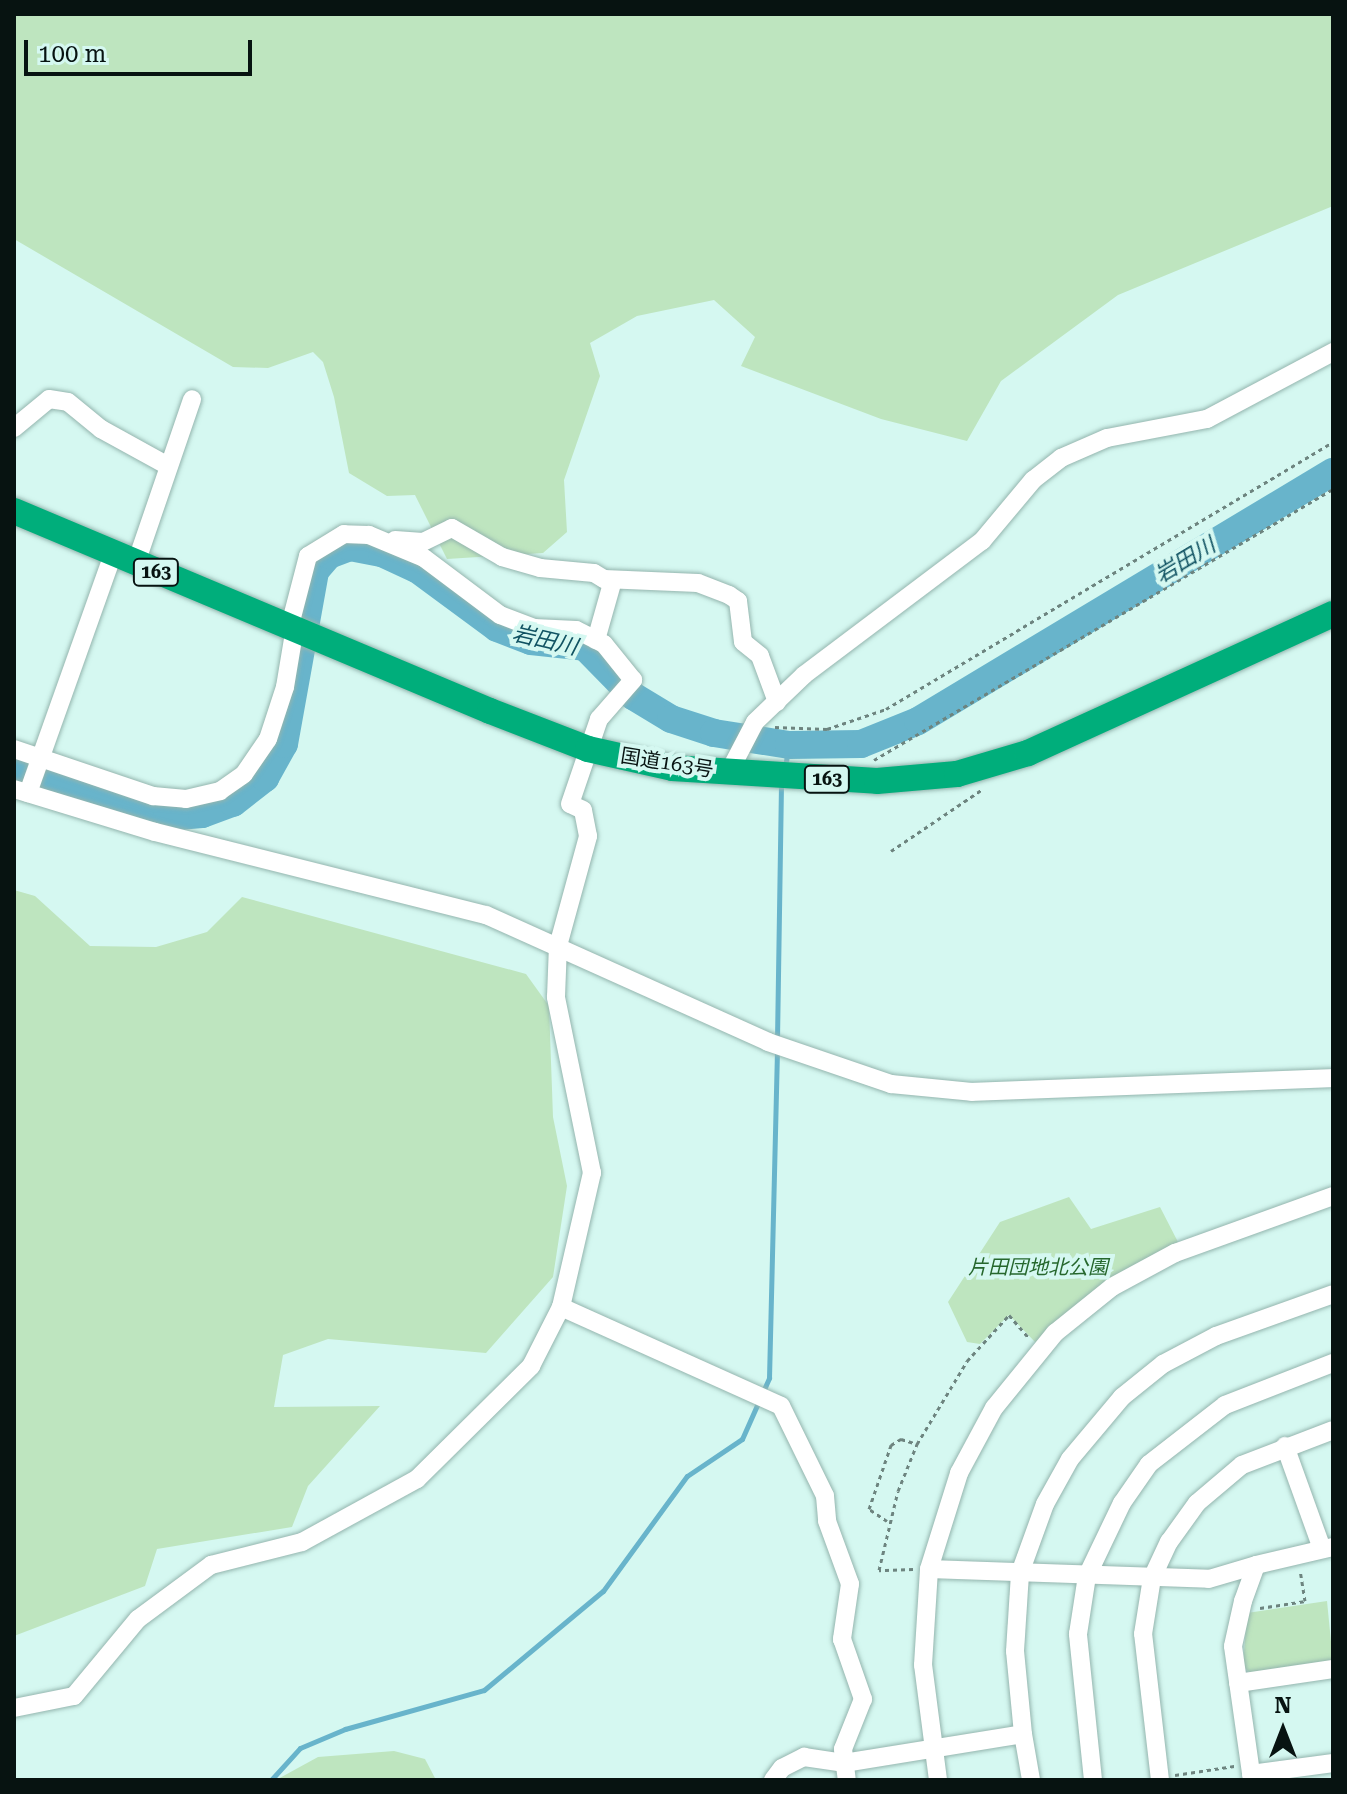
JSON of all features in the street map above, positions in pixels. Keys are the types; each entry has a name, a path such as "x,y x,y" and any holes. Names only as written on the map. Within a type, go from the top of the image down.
{"highway":[{"name":"国道163号","path":"14,511 588,749 672,768 733,760 863,780 957,774 1028,753 1333,614"}],"street":[{"path":"733,760 756,722 804,675 982,541 1033,480 1072,451 1107,438 1207,419 1333,352"},
{"path":"14,428 49,399 68,402 101,429 168,466"},
{"path":"192,399 168,466 124,559 40,761 24,790 155,832 455,905 558,946 768,1042 891,1084 972,1092 1333,1078"},
{"path":"14,749 40,761 153,796 186,799 220,791 244,774 268,739 299,629 300,575 314,549 344,534 423,542 452,528 502,557 613,580 698,583 738,601 740,636 760,656 769,690 777,702"},
{"path":"14,1708 74,1696 138,1619 211,1565 302,1542 417,1479 531,1366 561,1307 592,1173 556,997 558,946 588,836 583,810 570,804 599,719 633,680 596,640 576,630 534,628 500,615 447,573 386,540"},
{"path":"596,640 613,580"},
{"path":"938,1780 923,1665 929,1569 940,1525 969,1452 994,1408 1040,1350 1083,1309 1156,1261 1333,1196"},
{"path":"1031,1780 1015,1651 1020,1573 1056,1482 1085,1438 1122,1397 1190,1348 1333,1294"},
{"path":"561,1307 781,1406 825,1496 827,1521 850,1584 842,1639 863,1699 843,1749 846,1771"},
{"path":"1093,1780 1079,1656 1087,1576 1122,1503 1149,1464 1179,1437 1225,1405 1333,1363"},
{"path":"1160,1779 1144,1669 1144,1616 1152,1578 1181,1522 1217,1483 1285,1446 1333,1430"},
{"path":"929,1569 1209,1579 1328,1548 1285,1446"},
{"path":"1256,1565 1239,1611 1233,1646 1251,1772 1333,1763"},
{"path":"1238,1683 1333,1669"},
{"path":"846,1771 933,1749 1023,1734"},
{"path":"773,1780 795,1759 828,1757 846,1771"}],"path":[{"path":"756,722 799,731 827,729 886,709 1333,442"},
{"path":"863,780 873,761 1333,489"},
{"path":"929,1569 879,1570 889,1522 917,1444 967,1361 1009,1315 1040,1350"},
{"path":"889,1522 870,1513 870,1503 891,1445 901,1439 917,1444"},
{"path":"1239,1611 1305,1601 1297,1556"},
{"path":"1160,1779 1251,1772"}],"green space":[{"path":"14,14 1333,14 1333,206 1118,295 1001,381 967,441 881,419 741,366 755,337 714,300 637,316 590,343 600,376 564,480 567,532 543,553 447,559 415,495 387,496 349,473 334,397 323,362 313,352 268,368 233,367 14,239"},
{"path":"14,890 35,896 90,946 156,947 207,932 242,897 526,974 549,1006 553,1117 567,1186 553,1277 486,1353 328,1339 283,1355 274,1407 380,1406 308,1486 292,1527 157,1549 145,1586 14,1636"},
{"name":"片田団地北公園","path":"1069,1197 1091,1229 1160,1207 1178,1242 1037,1344 1009,1315 980,1344 967,1342 948,1302 1000,1222"},
{"path":"1327,1601 1333,1662 1251,1673 1243,1667 1247,1613"},
{"path":"394,1751 425,1759 436,1780 276,1780 318,1757"}],"waterway":[{"name":"岩田川","path":"14,768 167,817 202,814 233,803 265,778 284,744 315,571 329,555 350,547 382,553 417,569 497,628 531,641 585,647 633,696 671,719 714,733 789,745 861,744 918,721 1333,472"},
{"path":"786,761 789,745"},
{"path":"777,1039 781,784"},
{"path":"271,1780 300,1748 345,1729 484,1690 603,1591 687,1476 742,1439 769,1378 777,1049"}]}
